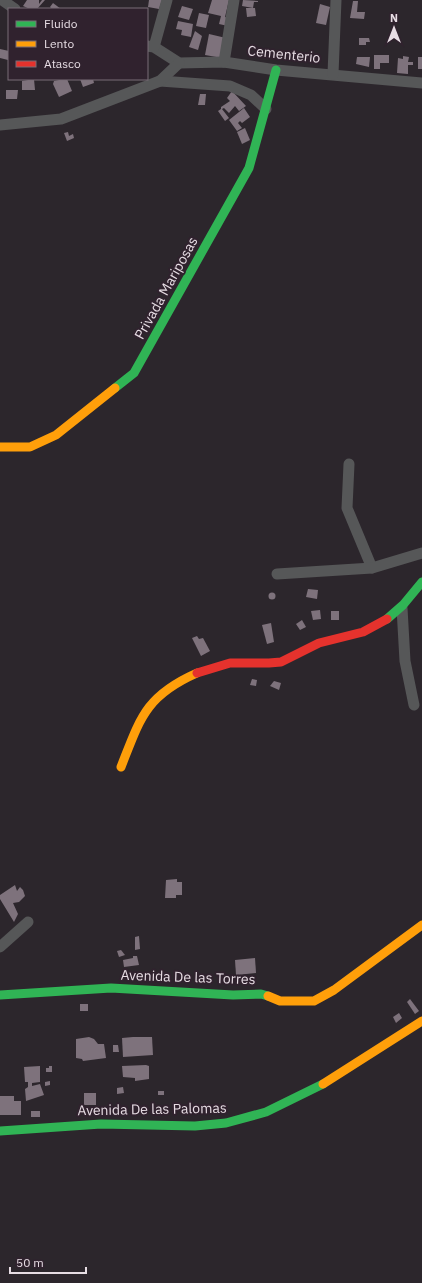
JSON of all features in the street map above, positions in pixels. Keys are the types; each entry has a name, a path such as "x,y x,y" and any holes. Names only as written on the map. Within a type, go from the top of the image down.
{"street":[{"path":"2,0 14,8"},
{"path":"160,82 179,63 151,47 167,0"},
{"path":"224,62 234,0"},
{"path":"333,74 336,0"},
{"name":"Cementerio","path":"179,63 224,62 276,70 422,83"},
{"name":"Privada Mariposas","path":"0,447 30,447 56,435 134,373 249,168 276,70"},
{"path":"0,124 62,119 160,82 230,86 251,95 266,108"},
{"path":"349,464 347,508 372,568"},
{"path":"277,574 372,568 422,553"},
{"path":"121,767 137,725 144,712 156,700 192,675 230,662 265,663 284,661 323,642 364,631 380,624 402,608 422,582"},
{"path":"402,608 405,661 414,705"},
{"path":"0,947 28,922"},
{"name":"Avenida De las Torres","path":"0,995 111,988 233,995 261,994 280,1001 314,1001 334,990 422,925"},
{"name":"Avenida De las Palomas","path":"0,1131 116,1124 218,1124 240,1120 280,1107 350,1067 422,1021"}],"building":[{"path":"27,0 39,0 39,4 42,0 45,0 38,8 28,8 23,6"},
{"path":"149,0 162,0 159,9 148,7"},
{"path":"212,0 229,0 225,17 229,18 228,26 219,24 221,16 208,13"},
{"path":"243,0 258,2 254,2 253,8 242,6"},
{"path":"353,1 358,1 357,12 365,12 364,19 350,18"},
{"path":"53,3 60,8 51,8 50,7"},
{"path":"320,4 330,7 326,25 316,23"},
{"path":"182,6 193,9 189,20 178,17"},
{"path":"246,8 255,8 256,16 247,17"},
{"path":"199,13 209,15 206,28 196,26"},
{"path":"178,21 193,24 191,37 181,35 182,30 176,29"},
{"path":"195,31 202,36 198,50 189,47"},
{"path":"209,34 226,38 222,58 205,55"},
{"path":"359,38 369,38 370,42 366,42 366,45 359,45"},
{"path":"0,49 8,51 8,60 0,58"},
{"path":"374,55 389,55 389,63 380,63 380,69 374,69"},
{"path":"403,56 409,57 408,62 413,62 413,65 408,65 408,74 397,73 398,58 403,59"},
{"path":"357,57 370,57 369,67 356,64"},
{"path":"418,57 422,57 422,69 418,69"},
{"path":"34,80 35,90 22,90 22,81"},
{"path":"67,80 72,91 59,97 53,84 54,81"},
{"path":"80,80 93,80 94,83 83,87"},
{"path":"6,90 18,90 17,99 6,99"},
{"path":"232,91 246,106 239,111 235,106 229,113 224,108 222,109 229,118 225,121 218,111 230,101 227,98"},
{"path":"200,94 206,94 205,105 198,105"},
{"path":"244,108 250,117 242,123 240,121 238,123 242,128 237,131 229,120"},
{"path":"245,128 250,140 242,144 237,132"},
{"path":"68,132 69,136 73,134 74,138 67,141 64,133"},
{"path":"308,589 318,590 317,599 306,597"},
{"path":"272,592 275,593 275,599 272,600 269,599 268,596 269,593"},
{"path":"320,610 321,619 313,620 311,611"},
{"path":"331,611 339,611 339,620 331,620"},
{"path":"302,620 306,627 300,630 296,624"},
{"path":"271,623 274,642 267,644 262,625"},
{"path":"197,636 199,639 203,638 210,651 201,656 192,638"},
{"path":"252,679 257,680 256,686 250,685"},
{"path":"274,681 281,683 279,690 270,686"},
{"path":"177,879 177,882 182,882 182,895 176,895 176,898 165,898 166,880"},
{"path":"15,885 17,891 20,887 23,890 25,896 19,902 13,903 18,914 14,922 0,899 0,895"},
{"path":"139,936 140,949 135,950 135,937"},
{"path":"121,950 125,955 119,957 117,951"},
{"path":"133,956 137,956 139,965 124,967 123,960 133,958"},
{"path":"255,958 256,973 236,975 235,960"},
{"path":"410,999 419,1011 415,1014 407,1002"},
{"path":"80,1004 88,1004 88,1011 80,1011"},
{"path":"399,1013 402,1018 396,1023 393,1017"},
{"path":"89,1037 94,1039 98,1044 104,1044 106,1058 83,1061 82,1059 76,1058 76,1039"},
{"path":"152,1037 153,1055 123,1057 122,1038"},
{"path":"113,1045 118,1045 119,1052 113,1052"},
{"path":"40,1066 40,1082 32,1083 32,1086 40,1084 44,1095 26,1101 25,1089 28,1087 28,1082 25,1082 24,1067"},
{"path":"49,1066 52,1066 52,1072 46,1072 46,1068 49,1068"},
{"path":"122,1066 149,1066 149,1079 135,1081 135,1078 123,1077"},
{"path":"50,1081 50,1085 45,1086 45,1082"},
{"path":"123,1087 124,1093 117,1094 117,1088"},
{"path":"158,1091 164,1091 164,1095 158,1095"},
{"path":"84,1093 96,1093 96,1105 84,1105"},
{"path":"0,1096 14,1096 14,1101 21,1101 21,1115 0,1115"},
{"path":"31,1111 40,1111 40,1117 31,1117"}],"traffic: fast":[{"path":"115,388 134,373 249,168 276,70"},
{"path":"387,619 403,605 422,582"},
{"path":"0,995 111,988 233,995 261,994 268,996"},
{"path":"0,1131 101,1124 195,1126 226,1123 266,1112 323,1084"}],"traffic: slow":[{"path":"0,447 30,447 56,435 115,388"},
{"path":"121,767 140,722 155,700 166,691 197,673"},
{"path":"268,996 280,1001 314,1001 334,990 422,925"},
{"path":"323,1084 422,1021"}],"traffic: jam":[{"path":"197,673 230,663 281,662 319,643 363,632 387,619"}]}
